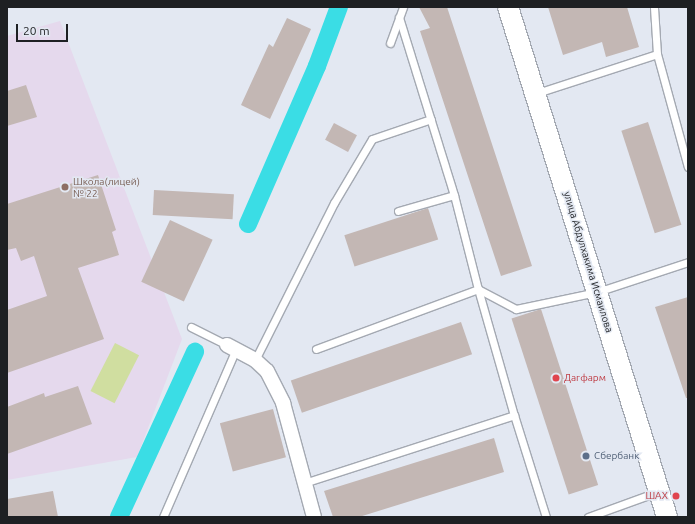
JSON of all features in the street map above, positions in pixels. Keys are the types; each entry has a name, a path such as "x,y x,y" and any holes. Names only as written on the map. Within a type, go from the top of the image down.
{"main road":[{"name":"улица Абдулхакима Исмаилова","path":"508,7 668,517"}],"street":[{"path":"231,347 255,360 267,371 283,403 314,517"}],"lane":[{"path":"390,43 403,7"},
{"path":"654,7 657,54 688,167"},
{"path":"400,17 454,195 478,289 514,415 546,517"},
{"path":"536,93 657,54"},
{"path":"255,360 334,203 372,139 431,119"},
{"path":"398,210 454,195"},
{"path":"316,349 478,289 516,309 597,292 688,262"},
{"path":"163,517 231,347 191,327"},
{"path":"304,483 514,415"},
{"path":"588,517 661,491"}],"shaded area":[{"name":"Школа(лицей) № 22","path":"60,21 182,339 137,457 7,480 7,36"}],"green space":[{"path":"115,343 139,355 115,403 90,391"}],"building":[{"path":"419,7 447,7 532,266 501,276 420,31 430,28"},
{"path":"548,7 627,7 639,47 606,57 602,42 563,55"},
{"path":"287,18 311,29 270,119 241,105 269,44 273,47"},
{"path":"26,85 37,117 7,126 7,91"},
{"path":"648,122 681,225 655,233 621,131"},
{"path":"334,123 357,135 348,152 325,140"},
{"path":"98,175 116,230 112,232 119,255 78,268 104,339 7,373 7,310 47,296 34,256 21,261 16,248 7,250 7,204"},
{"path":"154,190 234,194 233,219 153,215"},
{"path":"428,208 438,239 355,267 344,235"},
{"path":"170,220 213,240 184,301 141,282"},
{"path":"688,297 688,398 686,398 655,307"},
{"path":"541,309 598,485 569,495 512,319"},
{"path":"461,322 472,354 302,413 291,381"},
{"path":"78,386 92,424 7,454 7,407 44,393 45,397"},
{"path":"273,409 286,457 233,472 220,423"},
{"path":"494,438 504,472 359,517 333,517 324,491"},
{"path":"53,491 58,517 7,517 7,499"}],"waterway":[{"path":"248,224 317,66 339,7"},
{"path":"119,517 195,352"}],"place":[{"name":"Школа(лицей) № 22","path":"65,187"},
{"name":"Дагфарм","path":"556,378"},
{"name":"Сбербанк","path":"586,456"},
{"name":"ШАХ","path":"676,496"}]}
